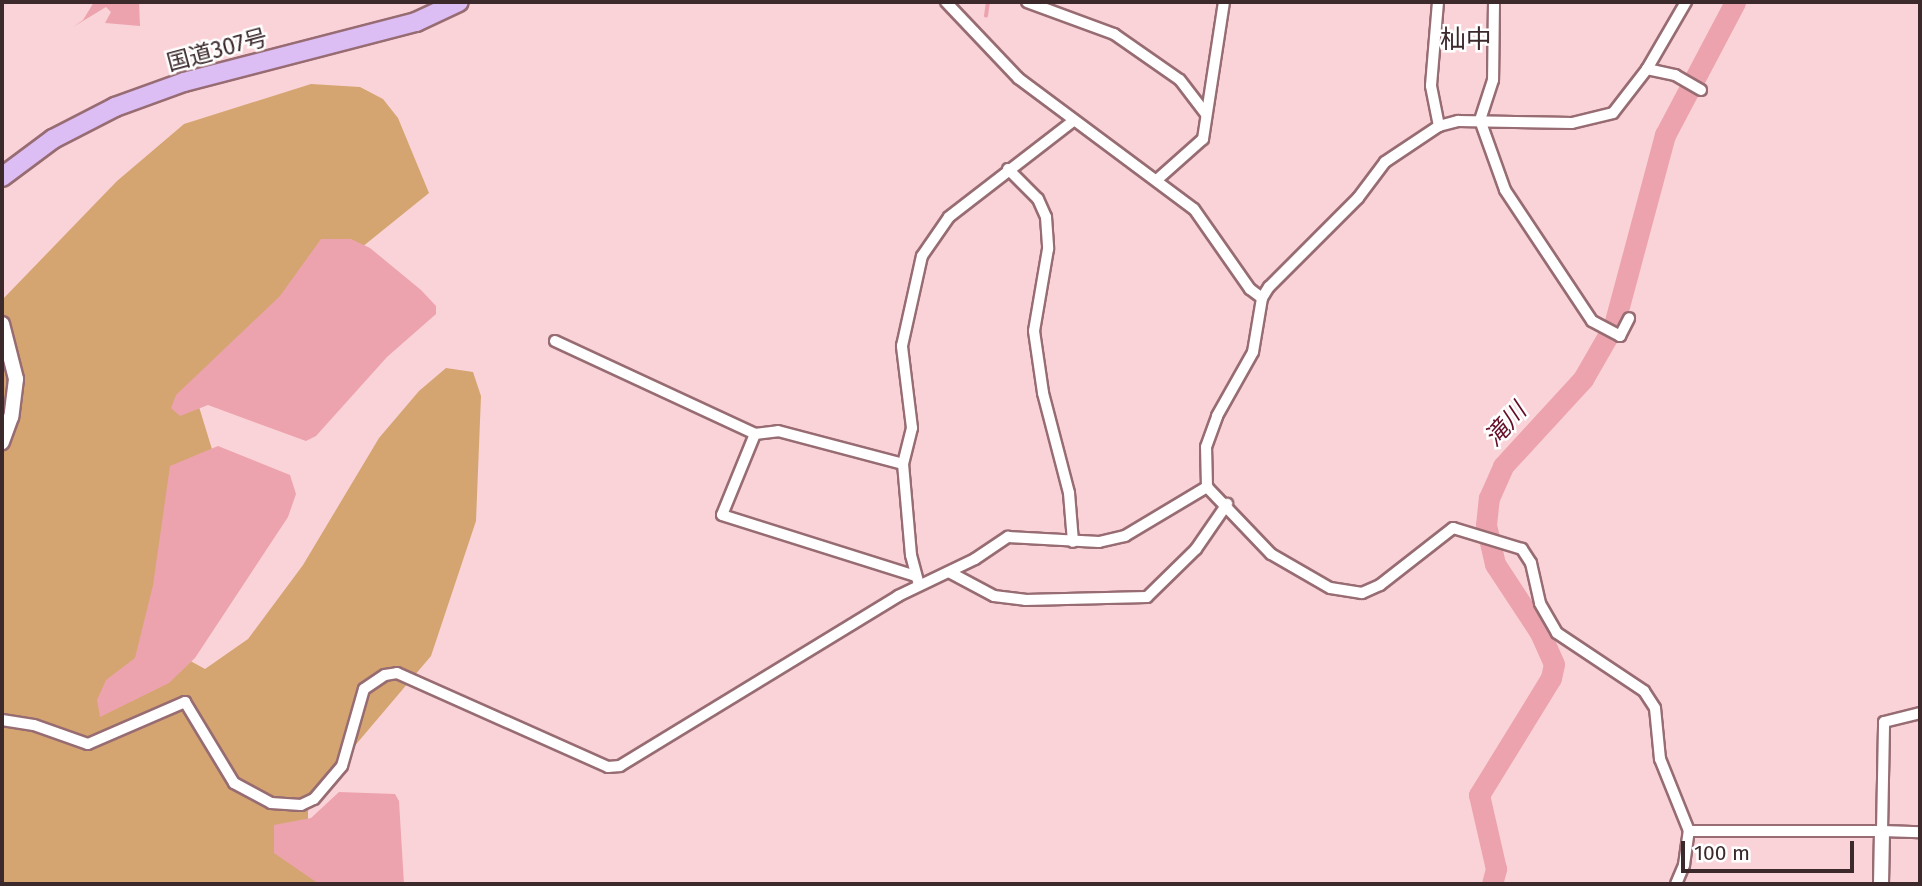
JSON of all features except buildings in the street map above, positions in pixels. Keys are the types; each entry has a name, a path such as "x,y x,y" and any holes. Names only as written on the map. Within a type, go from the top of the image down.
{"highway":[{"name":"国道307号","path":"2,177 53,139 115,107 184,82 416,22 459,2"}],"street":[{"path":"946,2 1018,78 1072,122 1159,178 1194,209 1250,289 1262,298"},
{"path":"1027,2 1114,34 1180,80 1206,114"},
{"path":"1159,178 1203,139 1224,2"},
{"path":"1438,2 1431,86 1438,126"},
{"path":"1494,2 1493,80 1480,120 1505,190 1596,325 1617,334 1629,318"},
{"path":"1676,884 1684,865 1689,831 1660,759 1655,708 1644,691 1557,633 1540,603 1531,563 1522,549 1453,528 1380,585 1362,593 1342,591 1271,554 1227,504 1207,486 1206,447 1216,416 1253,352 1262,298 1359,198 1385,162 1438,126 1480,120 1545,124 1600,119 1622,106 1686,2"},
{"path":"1647,69 1675,75 1698,88"},
{"path":"918,581 903,464 912,428 902,346 922,256 949,217 1072,122"},
{"path":"1008,169 1038,199 1046,217 1048,249 1034,331 1043,393 1069,493 1073,542"},
{"path":"2,324 16,379 11,417 2,442"},
{"path":"555,341 755,434 778,431 903,464"},
{"path":"755,434 722,515 918,581"},
{"path":"2,720 34,725 88,744 186,702 234,783 271,803 301,805 314,799 342,766 364,689 385,675 397,673 608,767 620,766 918,581 949,572 1007,537 1098,542 1125,536 1207,486"},
{"path":"949,572 994,596 1025,600 1147,597 1196,549 1227,504"},
{"path":"1881,884 1884,722 1920,713"},
{"path":"1689,831 1920,832"}],"shaded area":[{"path":"94,2 139,2 140,26 105,23 111,12 106,7 73,27 83,20"},
{"path":"311,84 360,87 383,99 398,118 429,193 196,381 196,397 215,459 185,658 205,669 248,639 303,565 379,438 419,391 446,368 473,372 481,396 476,521 431,656 313,795 308,811 308,823 395,884 2,884 2,300 117,181 184,124"},
{"path":"321,239 351,239 370,248 421,290 436,306 436,314 387,357 316,436 306,441 208,405 180,416 171,408 176,395 280,296"},
{"path":"218,446 290,475 296,494 288,517 195,658 169,683 100,717 97,700 106,680 135,658 153,585 170,466"},
{"path":"339,792 395,794 399,801 404,884 319,884 274,853 274,825 311,818"}],"waterway":[{"path":"986,16 988,2"},
{"name":"滝川","path":"1492,884 1496,869 1479,795 1551,678 1554,664 1539,631 1495,564 1486,525 1489,498 1503,466 1583,379 1614,325 1665,135 1735,2"}],"district":[{"name":"杣中","path":"1466,40"}]}
